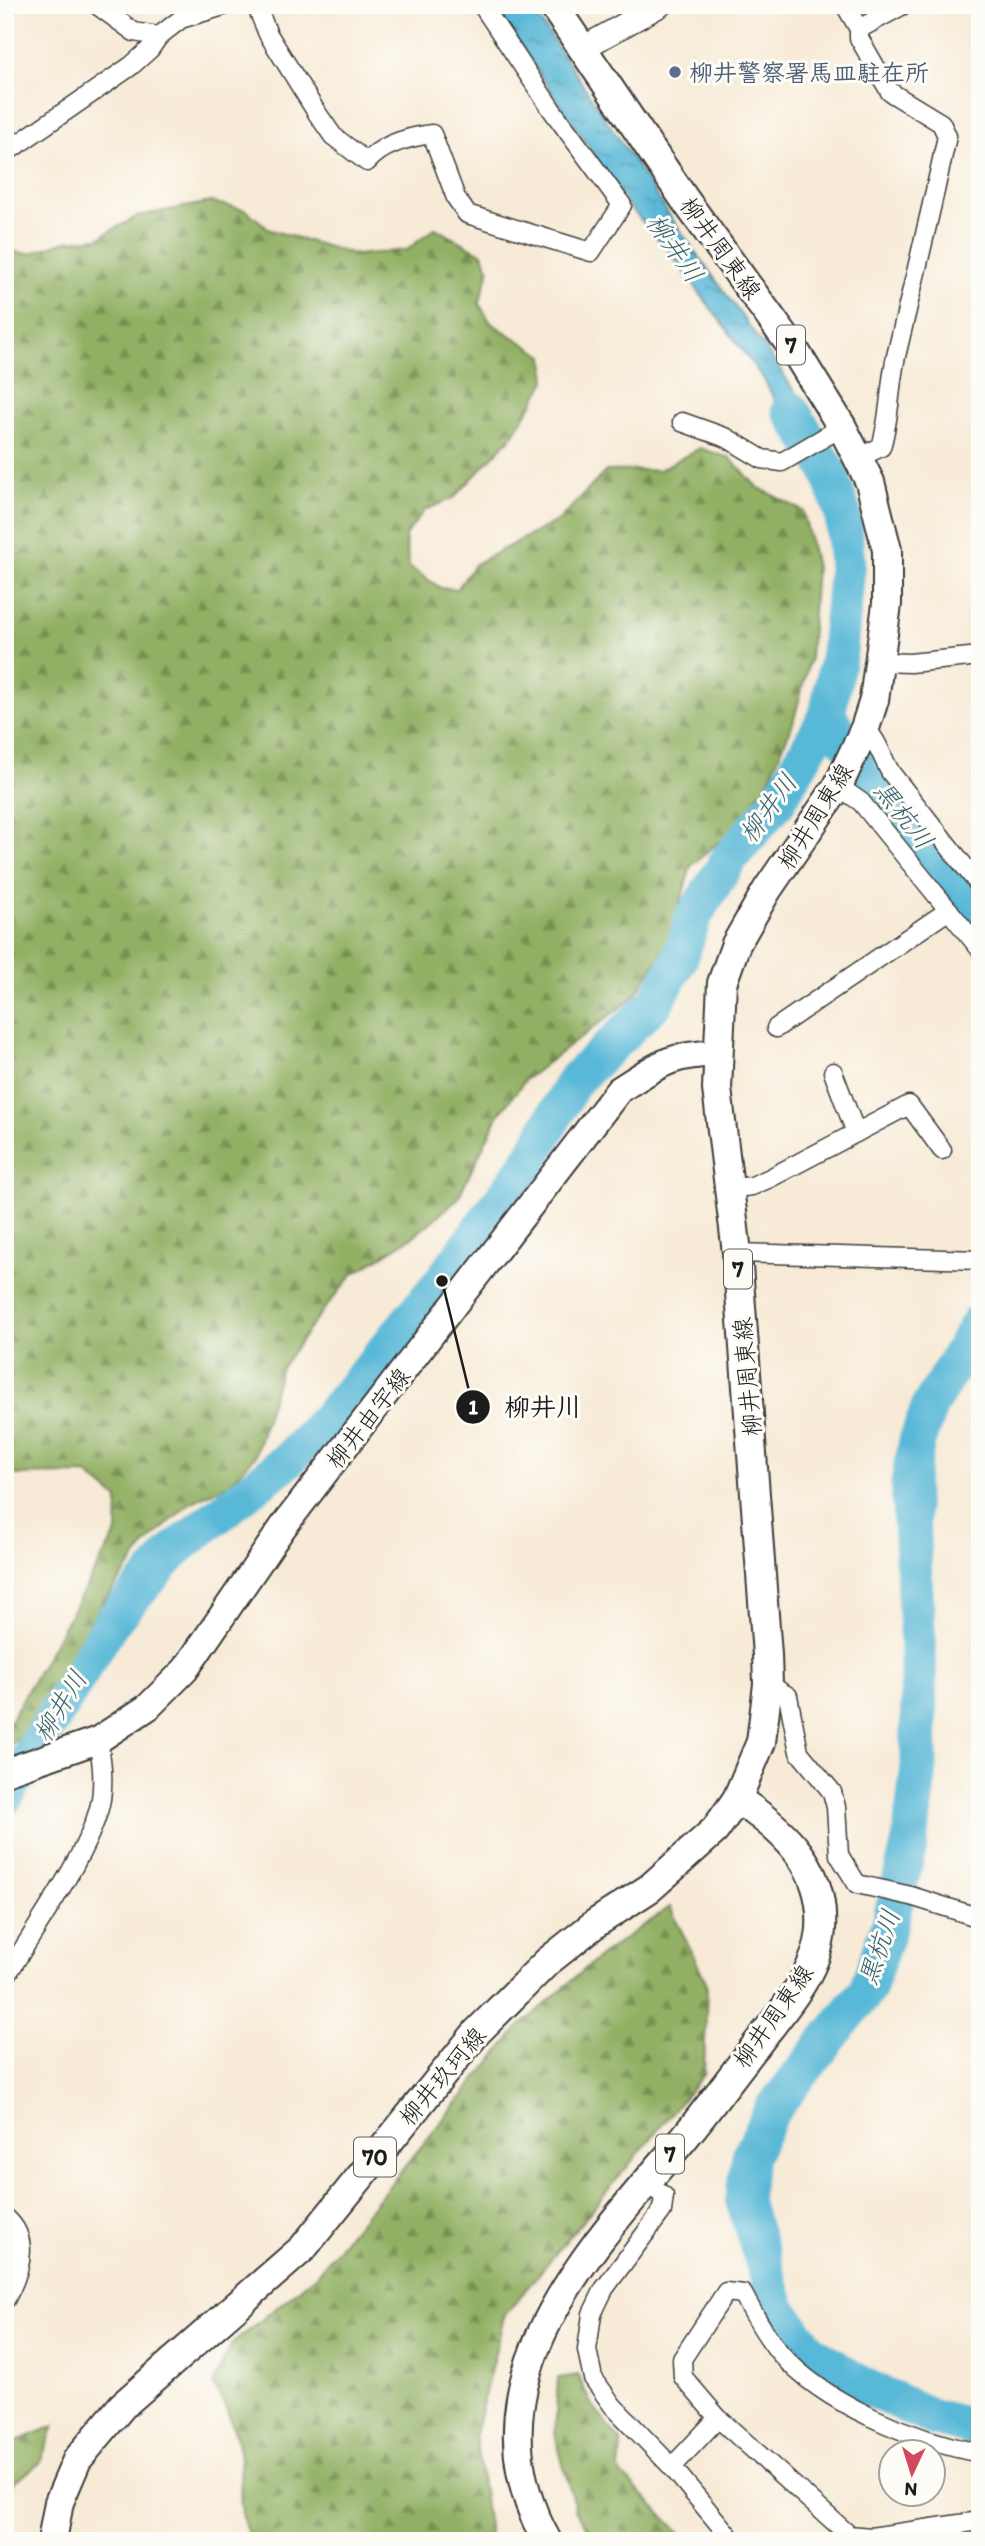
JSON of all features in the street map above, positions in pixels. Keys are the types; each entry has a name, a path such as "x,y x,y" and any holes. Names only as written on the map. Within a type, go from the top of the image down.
{"main road":[{"name":"柳井周東線","path":"547,2541 525,2484 518,2435 524,2380 541,2330 566,2284 790,2001 813,1962 821,1931 820,1899 795,1846 768,1819 737,1799 761,1742 768,1684 737,1253 717,1089 717,1054 722,983 736,944 767,890 842,777 864,731 874,700 887,604 887,550 870,482 860,457 837,429 795,351 685,200 553,5"},
{"name":"柳井由宇線","path":"5,1772 98,1740 148,1707 185,1670 283,1527 619,1090 675,1058 687,1054 717,1054"},
{"name":"柳井玖珂線","path":"52,2541 59,2501 77,2460 122,2406 303,2248 477,2032 547,1962 596,1923 650,1888 688,1856 715,1830 737,1799"}],"street":[{"path":"97,5 134,32 159,36"},
{"path":"5,153 131,66 150,49 159,36 181,19 227,5"},
{"path":"256,5 268,34 333,136 366,162 408,137 432,134 456,198 467,214 591,252 622,205 552,110 482,5"},
{"path":"583,48 660,5"},
{"path":"845,5 859,29 859,38 890,92 941,123 947,136 918,273 896,355 890,418 881,447 860,457"},
{"path":"859,29 903,5"},
{"path":"682,422 727,438 762,458 782,462 837,429"},
{"path":"880,662 910,663 980,656"},
{"path":"864,731 875,738 880,755 891,773 980,886"},
{"path":"842,777 980,948"},
{"path":"776,1028 949,910"},
{"path":"833,1072 856,1133"},
{"path":"728,1189 752,1186 770,1178 909,1105 942,1150"},
{"path":"737,1253 980,1260"},
{"path":"768,1684 788,1696 799,1752 832,1792 836,1807 839,1855 857,1884 878,1891 911,1896 980,1918"},
{"path":"5,1978 89,1837 101,1801 103,1768 98,1740"},
{"path":"646,2182 664,2196 662,2211 604,2289 592,2314 587,2350 593,2378 613,2406 672,2467 733,2541"},
{"path":"5,2217 17,2234 22,2258 19,2274 5,2300"},
{"path":"980,2453 945,2446 831,2395 782,2355 760,2327 743,2294 726,2292 682,2359 683,2377 718,2418 849,2535 871,2537 980,2521"},
{"path":"672,2467 718,2418"}],"green space":[{"path":"211,202 246,210 270,230 357,255 407,250 435,228 483,254 489,271 479,304 491,323 544,356 546,381 514,434 454,498 425,510 405,536 409,567 441,588 457,589 475,564 559,520 606,471 659,470 700,448 730,458 757,487 803,511 816,567 810,658 793,723 756,810 691,866 669,942 634,997 526,1079 499,1114 457,1200 414,1236 352,1275 281,1368 255,1456 230,1484 190,1503 146,1544 96,1613 25,1736 9,1745 5,1730 117,1532 118,1499 87,1474 5,1475 5,250 29,254 66,241 98,238 138,216"},
{"path":"670,1907 707,1984 704,2074 504,2316 475,2434 490,2541 252,2541 242,2512 237,2440 227,2411 213,2384 231,2345 316,2275 519,2027 601,1955"},
{"path":"578,2375 590,2402 621,2442 619,2471 688,2541 595,2541 576,2512 555,2434 558,2378"},
{"path":"54,2426 40,2463 5,2489 5,2446"}],"water":[{"path":"493,5 530,5 676,225 780,369 819,430 796,443 765,381 667,249 628,205"}],"waterway":[{"name":"柳井川","path":"5,1797 112,1621 176,1549 289,1459 332,1414 442,1281 529,1162 574,1081 655,1003 679,960 694,916 729,859 778,801 827,716 839,652 847,567 843,514 829,471 790,409"},
{"name":"黒杭川","path":"827,716 980,914"},
{"name":"黒杭川","path":"980,1321 930,1405 917,1441 909,1483 918,1648 919,1766 910,1841 891,1919 867,1990 772,2110 750,2156 743,2198 778,2309 810,2351 860,2384 932,2417 980,2429"}],"place":[{"name":"柳井警察署馬皿駐在所","path":"675,72"},
{"name":"柳井川","path":"442,1281"}]}
